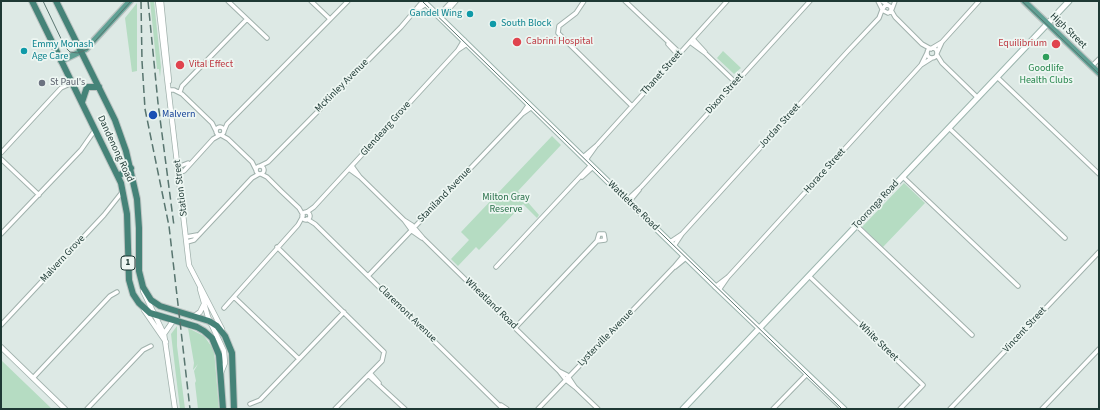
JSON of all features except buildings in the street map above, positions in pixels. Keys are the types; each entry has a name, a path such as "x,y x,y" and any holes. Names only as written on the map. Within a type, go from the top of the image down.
{"highway":[{"name":"Dandenong Road","path":"32,1 118,176 123,191 128,220 129,280 133,294 148,312 156,316 197,327 210,336 218,349 221,373 222,409"},
{"name":"Dandenong Road","path":"56,1 118,127 131,168 138,207 139,271 142,284 149,297 160,306 210,322 218,328 227,339 232,353 234,409"},
{"path":"82,102 88,87 99,87"},
{"path":"118,176 131,168"}],"main road":[{"path":"61,61 82,52 130,1"},
{"name":"High Street","path":"1024,1 1099,73"},
{"name":"Tooronga Road","path":"683,409 1070,1"},
{"name":"Wattletree Road","path":"424,2 759,329 844,409"}],"street":[{"name":"Station Street","path":"158,1 168,62 169,92 190,268 227,339"},
{"name":"Station Street","path":"161,1 162,23"},
{"path":"228,1 267,38"},
{"path":"311,1 330,19"},
{"path":"178,170 189,163 213,139 220,135 224,131 227,124 348,1"},
{"path":"440,17 452,1"},
{"path":"440,17 456,1"},
{"path":"584,1 576,13 561,24 558,28 559,34 632,106"},
{"path":"625,1 630,3 679,54"},
{"name":"Thanet Street","path":"584,158 727,1"},
{"name":"Dixon Street","path":"628,201 810,1"},
{"path":"878,1 882,9 896,17"},
{"path":"882,1 892,9 896,17 922,44 927,53 932,58 942,63"},
{"path":"886,4 891,1"},
{"path":"892,9 895,1"},
{"path":"927,53 942,42 979,1"},
{"name":"McKinley Avenue","path":"262,172 268,162 424,2"},
{"name":"Jordan Street","path":"879,18 882,9 886,4"},
{"name":"Jordan Street","path":"672,244 879,18 892,9"},
{"path":"178,92 182,86 247,19"},
{"path":"692,40 735,82"},
{"name":"Glendearg Grove","path":"224,308 277,247 308,216 314,207 466,42"},
{"path":"937,54 942,42"},
{"path":"922,44 932,49 942,63 978,98"},
{"name":"Horace Street","path":"922,65 927,53"},
{"name":"Horace Street","path":"717,288 922,65 937,54"},
{"path":"1092,66 1099,59"},
{"path":"997,77 1099,174"},
{"path":"1,152 61,88 72,83"},
{"path":"169,92 178,92 212,123 220,127 228,139"},
{"name":"Staniland Avenue","path":"368,276 530,105"},
{"path":"212,123 220,135 228,139 262,172"},
{"path":"213,139 216,131 220,127 227,124"},
{"path":"949,128 1065,238"},
{"path":"1,234 84,145 95,129"},
{"path":"1,159 39,195"},
{"name":"McKinley Avenue","path":"258,168 268,162"},
{"path":"496,267 592,166"},
{"path":"258,168 262,172"},
{"path":"187,240 197,235 252,178 258,168"},
{"name":"Wheatland Road","path":"350,168 598,409"},
{"path":"252,178 262,172"},
{"name":"Claremont Avenue","path":"262,172 500,404 507,409"},
{"path":"903,177 1018,286"},
{"name":"Malvern Grove","path":"1,325 104,215 123,191"},
{"name":"Claremont Avenue","path":"299,208 303,216 308,216"},
{"name":"Glendearg Grove","path":"298,225 303,216"},
{"path":"857,226 972,335"},
{"path":"515,328 598,241"},
{"path":"277,247 382,348 385,354 382,361 335,409"},
{"name":"Vincent Street","path":"950,409 1099,252"},
{"name":"Lysterville Avenue","path":"538,409 685,256"},
{"name":"White Street","path":"809,276 923,385 900,409"},
{"path":"142,284 146,299 164,334 175,409"},
{"name":"Station Street","path":"199,285 210,322 224,351 225,363 221,373"},
{"path":"33,378 110,296 117,292"},
{"path":"234,296 299,359"},
{"path":"139,303 166,342"},
{"path":"194,316 200,312 204,304"},
{"path":"250,404 260,400 344,312"},
{"path":"164,334 174,321"},
{"path":"87,409 143,350 150,346"},
{"path":"1,348 65,409"},
{"path":"1044,408 1099,349"},
{"path":"369,374 405,409"},
{"path":"773,409 807,374"},
{"name":"Claremont Avenue","path":"500,404 503,409"}],"green space":[{"path":"150,1 154,1 161,67 160,77 159,69 157,69"},
{"path":"137,3 137,71 132,72 125,18"},
{"path":"723,51 741,68 734,74 717,58"},
{"name":"Milton Gray Reserve","path":"552,136 561,145 518,191 539,215 537,218 523,204 479,250 476,247 458,266 451,259 469,240 461,232"},
{"path":"904,183 925,203 883,247 862,227"},
{"path":"177,326 177,346 185,409 180,409 171,334"},
{"path":"188,328 204,336 214,350 219,409 198,409 194,371 198,364 193,370 194,363"},
{"path":"1,360 52,409 1,409"}],"tram line":[{"path":"43,1 65,47 70,52 78,53 88,49 131,1"},
{"path":"422,1 842,409"},
{"path":"1022,1 1099,74"}],"railway":[{"path":"141,1 142,61 145,109 169,226 190,409"},
{"path":"148,1 158,103 174,226"}],"place":[{"name":"Gandel Wing","path":"470,14"},
{"name":"South Block","path":"493,24"},
{"name":"Cabrini Hospital","path":"517,42"},
{"name":"Equilibrium","path":"1056,44"},
{"name":"Emmy Monash Age Care","path":"24,51"},
{"name":"Goodlife Health Clubs","path":"1046,57"},
{"name":"Vital Effect","path":"180,65"},
{"name":"St Paul's","path":"42,83"},
{"name":"Malvern","path":"153,115"}]}
